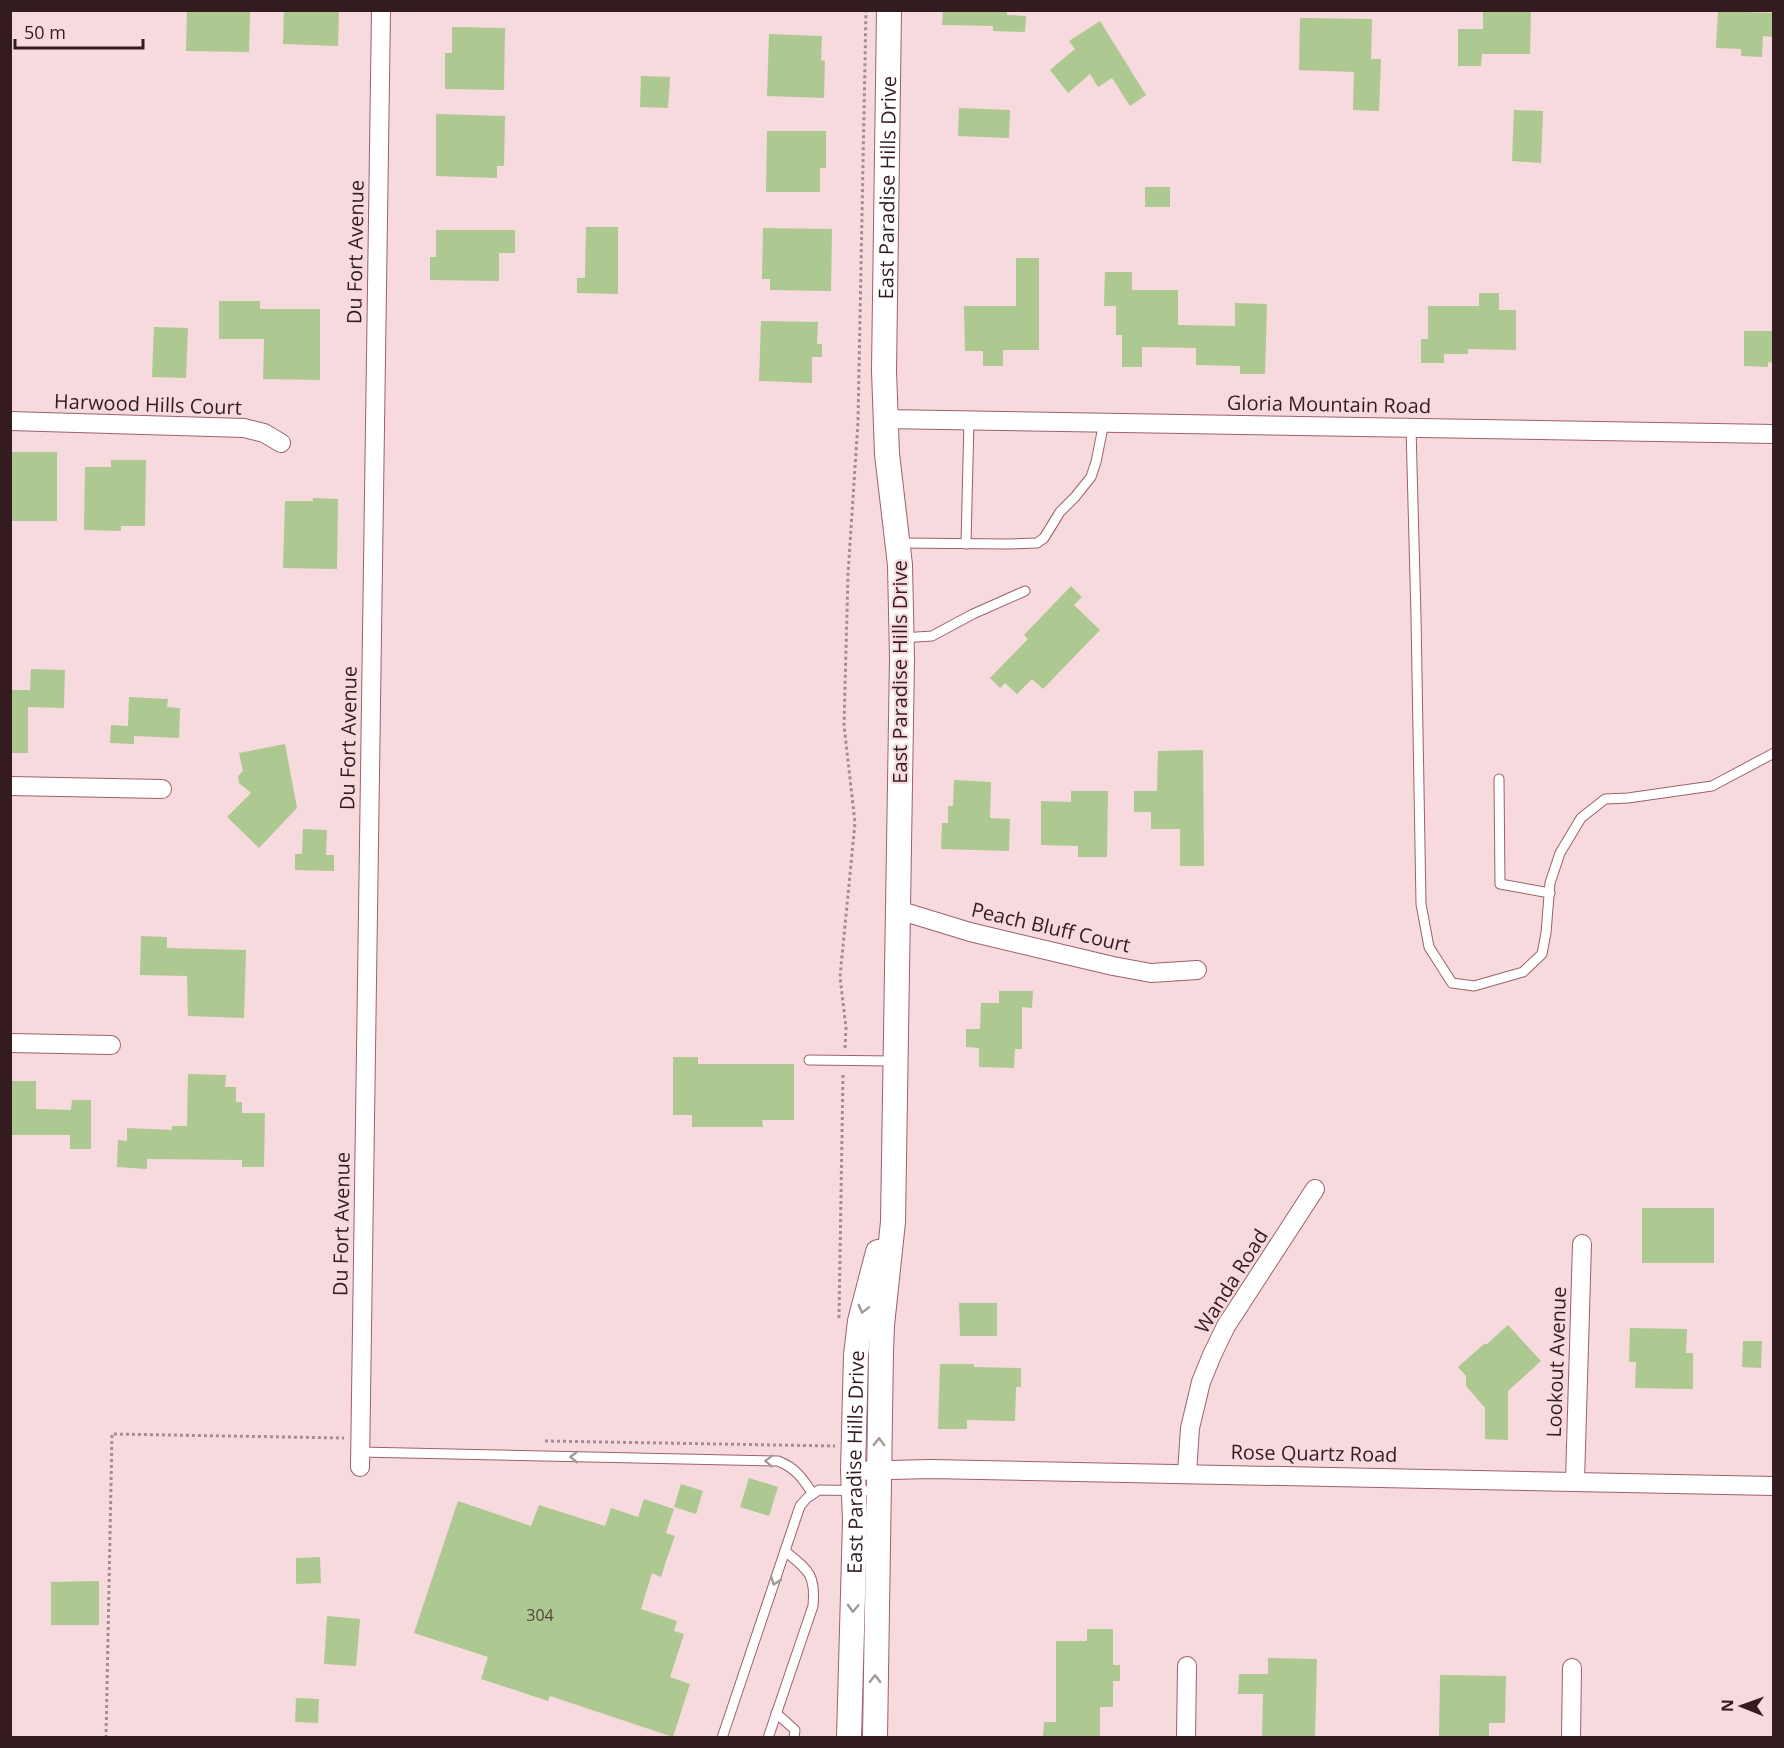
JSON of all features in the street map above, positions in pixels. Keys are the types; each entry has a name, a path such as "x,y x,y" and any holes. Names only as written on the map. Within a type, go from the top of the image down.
{"main road":[{"name":"East Paradise Hills Drive","path":"874,1737 881,1334 893,1222 902,638 898,543 884,418 889,10"},
{"name":"East Paradise Hills Drive","path":"849,1737 858,1335 893,1191"}],"street":[{"name":"Du Fort Avenue","path":"360,1460 381,10"},
{"name":"Gloria Mountain Road","path":"884,418 1773,434"},
{"name":"Harwood Hills Court","path":"10,421 244,428 264,434 281,443"},
{"path":"10,786 162,789"},
{"name":"Peach Bluff Court","path":"898,910 970,932 1113,966 1150,973 1197,970"},
{"path":"10,1043 111,1045"},
{"name":"Wanda Road","path":"1187,1473 1190,1428 1201,1382 1212,1355 1226,1326 1315,1189"},
{"name":"Lookout Avenue","path":"1575,1481 1582,1244"},
{"name":"Rose Quartz Road","path":"854,1481 879,1481 930,1469 1773,1486"},
{"path":"1186,1666 1186,1737"},
{"path":"1571,1737 1572,1668"}],"lane":[{"path":"966,544 969,420"},
{"path":"898,543 1032,544 1044,538 1060,512 1091,477 1104,422"},
{"path":"1411,428 1421,904 1429,947 1452,983 1474,986 1523,972 1542,954 1550,883 1560,853 1581,818 1605,799 1712,786 1773,753"},
{"path":"902,638 932,636 973,614 1025,591"},
{"path":"1499,779 1500,884 1550,893"},
{"path":"809,1060 896,1062"},
{"path":"360,1460 778,1461 799,1473 813,1494"},
{"path":"722,1737 800,1506 819,1490 854,1481"},
{"path":"768,1737 813,1606 812,1576 803,1565 785,1551"},
{"path":"776,1713 795,1730 795,1737"}],"path":[{"path":"839,1321 842,1087 846,1028 840,977 855,823 844,725 848,574 858,422 866,10"}],"building":[{"path":"187,10 250,10 249,52 186,51"},
{"path":"284,10 339,10 338,46 283,44"},
{"path":"943,10 1007,10 1007,15 1026,16 1025,32 993,31 993,26 942,25"},
{"path":"1483,10 1531,10 1530,54 1482,54 1481,66 1458,66 1458,29 1483,29"},
{"path":"1718,11 1773,13 1773,37 1763,36 1762,57 1741,56 1741,49 1716,48"},
{"path":"1300,18 1372,19 1371,59 1381,59 1379,111 1353,110 1354,72 1299,70"},
{"path":"1100,21 1146,95 1130,106 1112,78 1098,87 1090,74 1068,93 1050,70 1075,49 1069,41"},
{"path":"452,27 505,28 504,90 445,89 445,53 452,53"},
{"path":"769,34 822,36 821,60 825,61 824,98 767,96"},
{"path":"641,76 670,77 668,108 640,107"},
{"path":"959,108 1010,110 1009,138 958,136"},
{"path":"1514,110 1543,111 1541,163 1512,161"},
{"path":"436,114 505,116 504,166 497,166 497,178 436,176"},
{"path":"767,131 826,131 826,168 820,168 820,192 766,192"},
{"path":"1145,187 1170,187 1170,207 1145,207"},
{"path":"586,227 618,227 618,294 577,293 577,278 585,278"},
{"path":"763,228 832,229 831,291 770,290 770,279 762,279"},
{"path":"436,230 515,230 515,253 499,253 499,281 430,280 430,257 436,257"},
{"path":"1016,258 1039,258 1039,350 1003,350 1003,366 983,366 983,351 965,351 964,306 1016,306"},
{"path":"1105,272 1132,272 1132,290 1178,290 1178,325 1235,326 1235,303 1267,304 1265,374 1240,374 1240,366 1196,365 1196,348 1142,347 1142,367 1122,367 1122,335 1116,335 1116,306 1104,306"},
{"path":"1479,293 1499,293 1499,310 1516,310 1516,350 1468,349 1468,354 1444,354 1444,363 1421,363 1421,339 1428,339 1428,306 1479,306"},
{"path":"219,301 260,301 260,309 320,309 320,380 263,379 264,339 219,339"},
{"path":"761,321 818,322 817,344 822,344 822,357 812,357 812,383 759,381"},
{"path":"154,327 188,328 186,378 152,377"},
{"path":"1744,331 1773,331 1773,363 1768,362 1768,367 1744,366"},
{"path":"10,452 57,452 57,521 10,521"},
{"path":"111,460 146,460 145,526 121,526 121,531 84,530 85,467 111,467"},
{"path":"313,498 338,499 337,569 283,568 285,501 313,501"},
{"path":"1071,586 1082,597 1074,605 1100,630 1043,689 1032,679 1017,694 1005,683 1000,688 990,678 1028,639 1024,635"},
{"path":"31,669 65,670 64,708 28,707 28,753 10,753 10,690 30,690"},
{"path":"129,697 168,699 167,707 180,708 179,738 134,736 134,744 110,743 111,725 128,726"},
{"path":"285,744 297,808 259,848 227,817 251,793 239,783 238,776 243,771 239,753"},
{"path":"1203,750 1204,866 1180,866 1180,829 1151,829 1151,812 1134,812 1134,791 1157,791 1158,751"},
{"path":"954,780 991,782 990,818 1010,819 1009,851 941,849 942,823 948,823 948,806 953,806"},
{"path":"1071,791 1108,791 1107,857 1078,857 1078,846 1041,845 1041,801 1071,802"},
{"path":"303,829 327,830 326,855 334,855 334,871 295,870 295,854 302,854"},
{"path":"141,936 167,937 167,948 246,950 244,1018 188,1016 187,976 140,975"},
{"path":"999,991 1033,991 1032,1008 1022,1007 1022,1049 1015,1049 1014,1068 979,1067 979,1048 966,1047 966,1029 980,1029 981,1003 999,1003"},
{"path":"673,1057 698,1057 698,1064 794,1064 794,1120 762,1120 763,1127 692,1127 692,1115 673,1115"},
{"path":"188,1074 226,1075 225,1087 236,1087 236,1102 242,1102 242,1113 265,1113 264,1167 242,1167 242,1160 147,1159 147,1169 117,1167 118,1140 127,1141 127,1128 172,1130 172,1126 187,1126"},
{"path":"10,1081 36,1081 36,1109 71,1110 72,1100 91,1100 91,1149 70,1149 70,1135 10,1135"},
{"path":"1642,1208 1714,1208 1714,1263 1642,1263"},
{"path":"959,1303 997,1303 997,1336 960,1336"},
{"path":"1508,1325 1541,1361 1508,1391 1508,1440 1485,1439 1485,1408 1466,1386 1466,1376 1458,1367"},
{"path":"1630,1328 1687,1329 1686,1353 1693,1353 1693,1389 1635,1388 1636,1362 1629,1362"},
{"path":"1743,1341 1762,1341 1761,1368 1742,1367"},
{"path":"940,1364 1021,1368 1021,1387 1016,1387 1015,1421 967,1420 967,1429 938,1429"},
{"path":"749,1478 778,1487 769,1516 740,1507"},
{"path":"681,1484 703,1491 696,1514 674,1507"},
{"path":"644,1499 674,1509 666,1533 675,1536 661,1577 652,1573 641,1609 677,1621 674,1631 684,1634 670,1677 690,1684 673,1737 550,1696 548,1701 481,1679 488,1657 414,1633 458,1501 531,1526 539,1505 605,1526 611,1508 638,1517"},
{"path":"320,1557 321,1583 296,1584 296,1558"},
{"path":"99,1581 99,1625 51,1625 51,1582"},
{"path":"327,1616 360,1619 356,1666 324,1664"},
{"path":"1087,1629 1113,1629 1113,1665 1120,1665 1120,1681 1113,1681 1113,1707 1100,1707 1100,1737 1043,1737 1044,1722 1056,1722 1056,1641 1087,1641"},
{"path":"1268,1658 1317,1659 1315,1737 1262,1737 1263,1694 1238,1694 1239,1674 1268,1674"},
{"path":"1440,1675 1506,1676 1505,1723 1489,1723 1489,1737 1439,1736"},
{"path":"296,1698 319,1699 318,1723 295,1722"}]}
